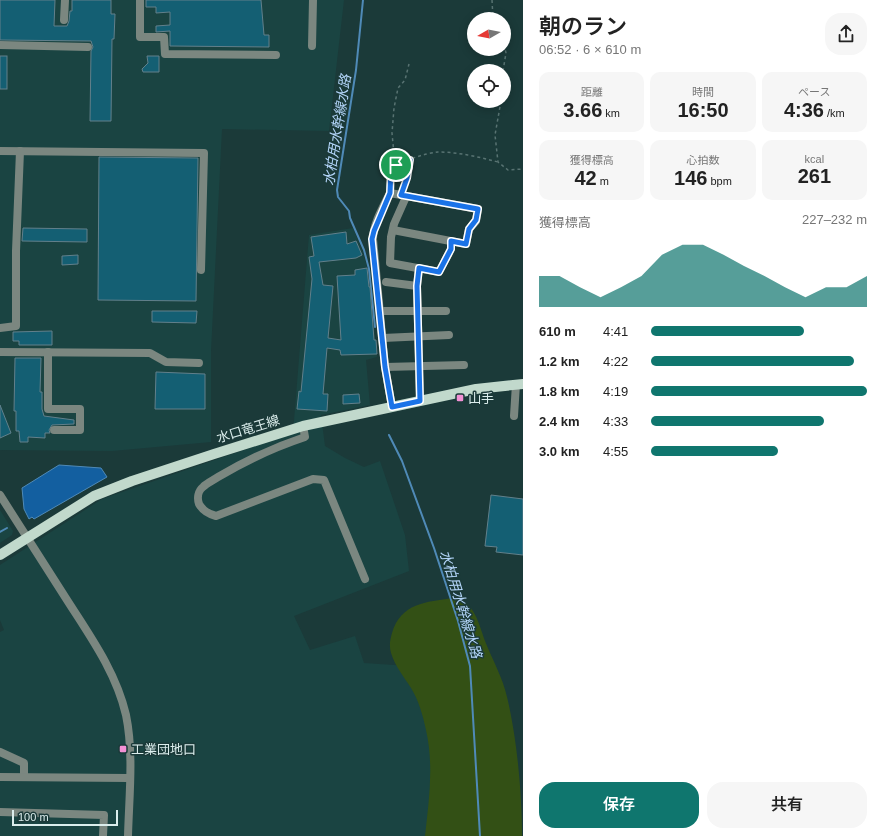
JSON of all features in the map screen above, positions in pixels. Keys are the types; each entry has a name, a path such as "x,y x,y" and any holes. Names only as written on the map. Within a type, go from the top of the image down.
{"main road":[{"name":"水口竜王線","path":"0,555 94,496 132,481 303,426 476,389 520,384"}],"street":[{"path":"64,0 64,20"},
{"path":"140,0 140,37 164,37 165,54 276,55"},
{"path":"312,46 313,0"},
{"path":"0,45 88,47"},
{"path":"0,151 204,153 201,270"},
{"path":"0,328 16,326 16,251 20,151"},
{"path":"392,407 385,367 373,235 390,193 478,209 476,220 469,229 466,244 393,230"},
{"path":"403,196 391,237 390,263 439,272 451,249 451,241"},
{"path":"419,268 417,286 420,401"},
{"path":"386,282 417,286"},
{"path":"381,311 446,311"},
{"path":"383,338 449,335"},
{"path":"0,352 150,353 166,362 200,363"},
{"path":"48,352 48,409 80,409 80,430 54,430"},
{"path":"385,367 464,365"},
{"path":"514,416 520,384"},
{"path":"303,426 305,437 283,444 226,473 203,487 198,494 198,502 202,509 208,514 216,516 314,479 324,480 365,579"},
{"path":"0,495 91,636 112,675 126,716 129,736 130,778 128,836"},
{"path":"0,752 24,763 24,776"},
{"path":"0,777 130,778"},
{"path":"0,812 104,815 104,836"}],"path":[{"path":"492,0 493,12"},
{"path":"396,165 392,133 394,108 398,88 405,80 409,64"},
{"path":"498,162 495,135 500,108"},
{"path":"390,193 391,168 410,160 437,152 475,156 498,162 508,170 523,168"},
{"path":"403,196 410,160"}],"shaded area":[{"path":"0,0 344,0 329,131 222,129 211,351 211,442 112,451 0,450"},
{"path":"353,228 368,270 377,357 366,360 370,405 321,415 325,446 364,467 380,461 405,535 409,571 294,616 310,650 355,636 364,663 439,668 442,836 0,836 0,632 4,630 0,620 0,565 102,499 293,433 309,235"},
{"path":"0,510 13,531 12,535 0,543"}],"green space":[{"path":"453,598 466,603 475,614 505,690 514,730 521,802 522,836 425,836 430,783 430,757 426,730 424,719 414,693 397,667 393,658 390,650 390,641 396,623 408,610 424,603"}],"water":[{"path":"59,465 101,468 107,477 34,519 32,517 29,519 24,509 22,488"}],"building":[{"path":"0,0 55,0 54,26 67,26 70,11 72,11 72,0 111,0 111,14 115,14 114,39 112,39 111,121 90,121 91,51 93,47 91,41 0,40"},
{"path":"146,0 261,0 264,35 269,35 269,47 170,46 170,31 156,32 156,26 170,25 170,12 156,13 156,7 146,7"},
{"path":"0,56 7,56 7,89 0,89"},
{"path":"147,56 159,56 159,72 143,72 142,69 148,63"},
{"path":"99,157 198,158 196,301 98,300"},
{"path":"23,228 87,229 87,242 22,241"},
{"path":"346,232 347,244 356,241 362,255 356,258 319,262 323,285 333,286 328,338 341,340 337,276 355,275 355,270 367,268 374,340 376,340 377,354 341,355 340,350 327,348 323,394 328,394 327,411 297,409 299,391 301,392 312,279 309,257 314,256 311,237"},
{"path":"78,255 78,264 62,265 62,256"},
{"path":"152,311 197,311 196,323 152,322"},
{"path":"52,331 52,345 19,345 19,341 13,341 13,332"},
{"path":"15,358 41,358 40,392 42,392 42,409 44,416 74,420 74,424 52,425 49,430 50,433 45,433 45,438 28,437 28,442 20,442 19,431 16,431 16,411 14,411"},
{"path":"156,372 205,374 205,409 155,409"},
{"path":"359,394 360,403 343,404 343,395"},
{"path":"0,405 11,433 0,438"},
{"path":"491,495 523,499 523,555 496,552 497,547 485,546"}],"waterway":[{"name":"水柏用水幹線水路","path":"363,0 356,70 337,190 338,197 349,211 350,218 364,250 369,269 375,327"},
{"name":"水柏用水幹線水路","path":"389,435 402,461 434,548 458,621 470,666 480,836"},
{"path":"0,532 7,528"}],"place":[{"name":"山手","path":"460,398"},
{"name":"工業団地口","path":"123,749"}],"route":[{"path":"410,160 407,178 401,195 478,209 476,220 469,229 466,244 451,241 451,249 439,272 419,268 417,286 420,401 392,407 385,367 381,311 372,239 382,210 390,193 391,168 393,165 396,165 398,163 410,160"}]}
